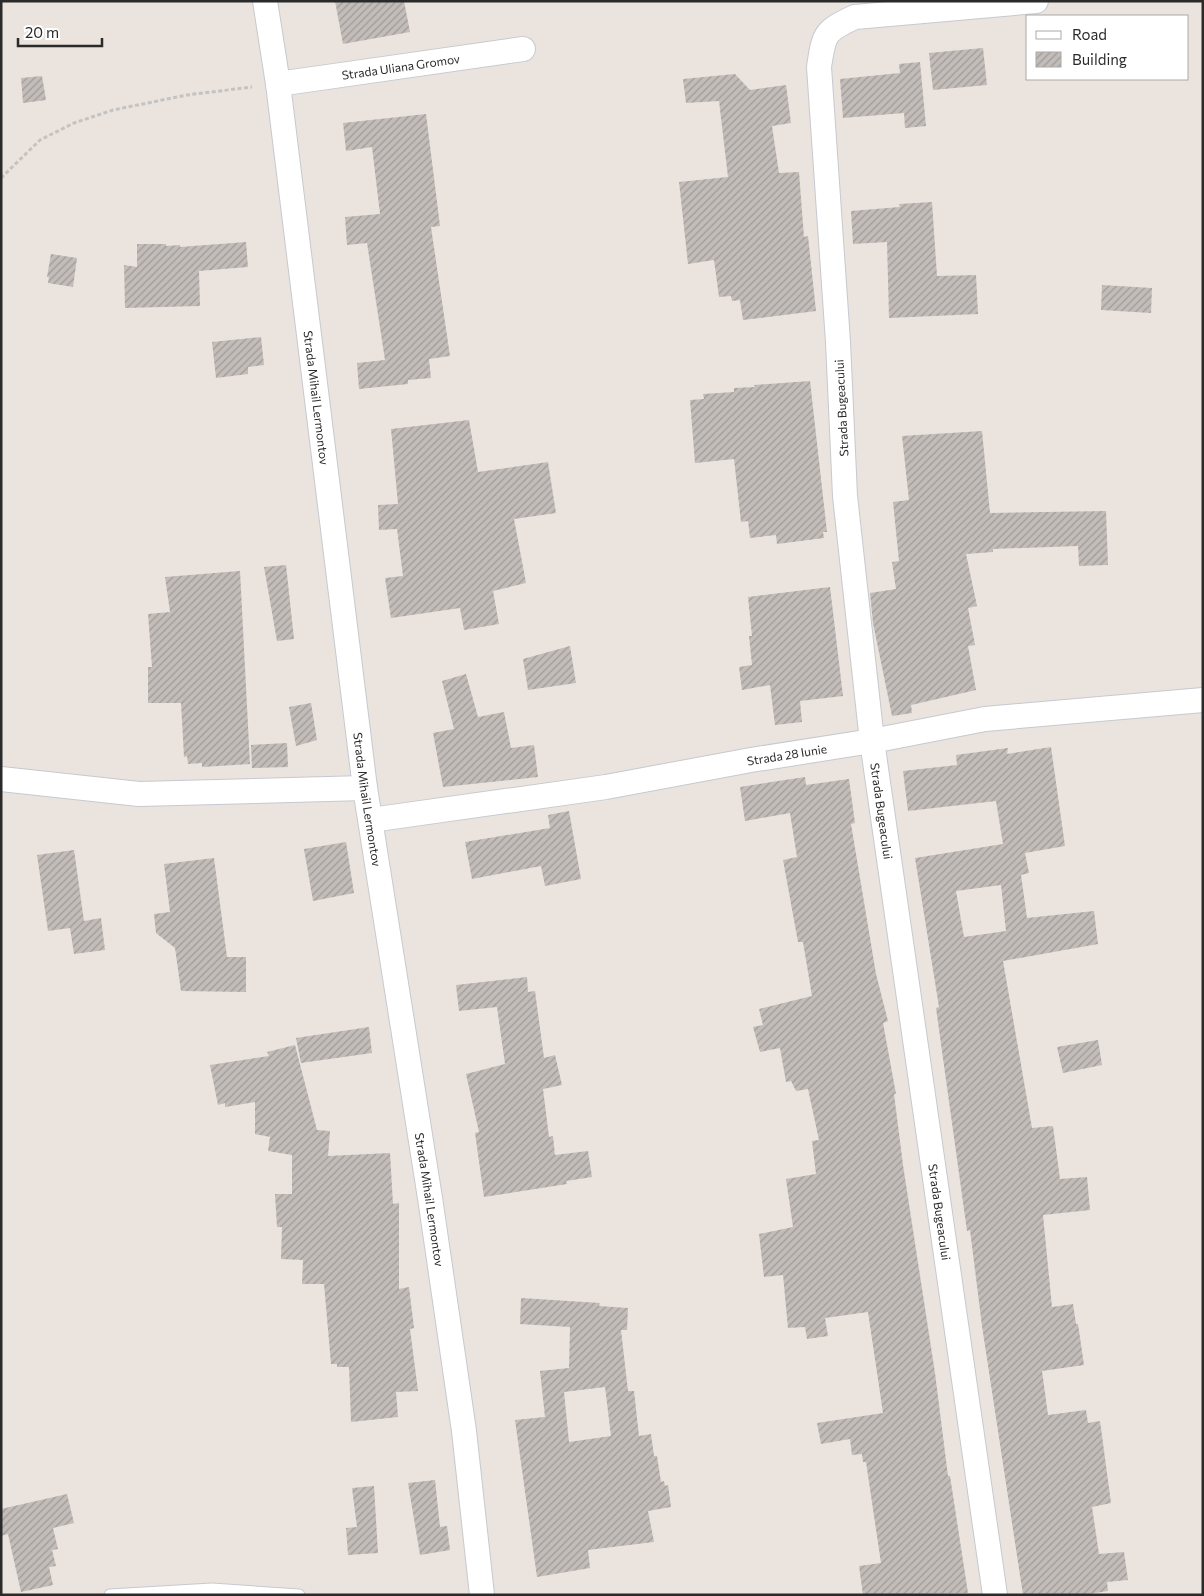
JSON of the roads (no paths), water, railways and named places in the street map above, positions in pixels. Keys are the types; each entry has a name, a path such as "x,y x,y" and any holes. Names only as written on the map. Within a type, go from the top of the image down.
{"street":[{"name":"Strada Mihail Lermontov","path":"265,1 278,84 365,788 464,1431 482,1595"},
{"path":"855,9 1036,1"},
{"name":"Strada Bugeacului","path":"855,9 834,27 823,40 819,67 838,342 845,496 872,741 995,1595"},
{"name":"Strada Uliana Gromov","path":"278,84 523,50"},
{"name":"Strada 28 Iunie","path":"371,820 606,787 751,760 872,741 985,719 1203,700"},
{"path":"1,779 139,794 365,788"}],"lane":[{"path":"110,1595 212,1589 299,1595"}]}
